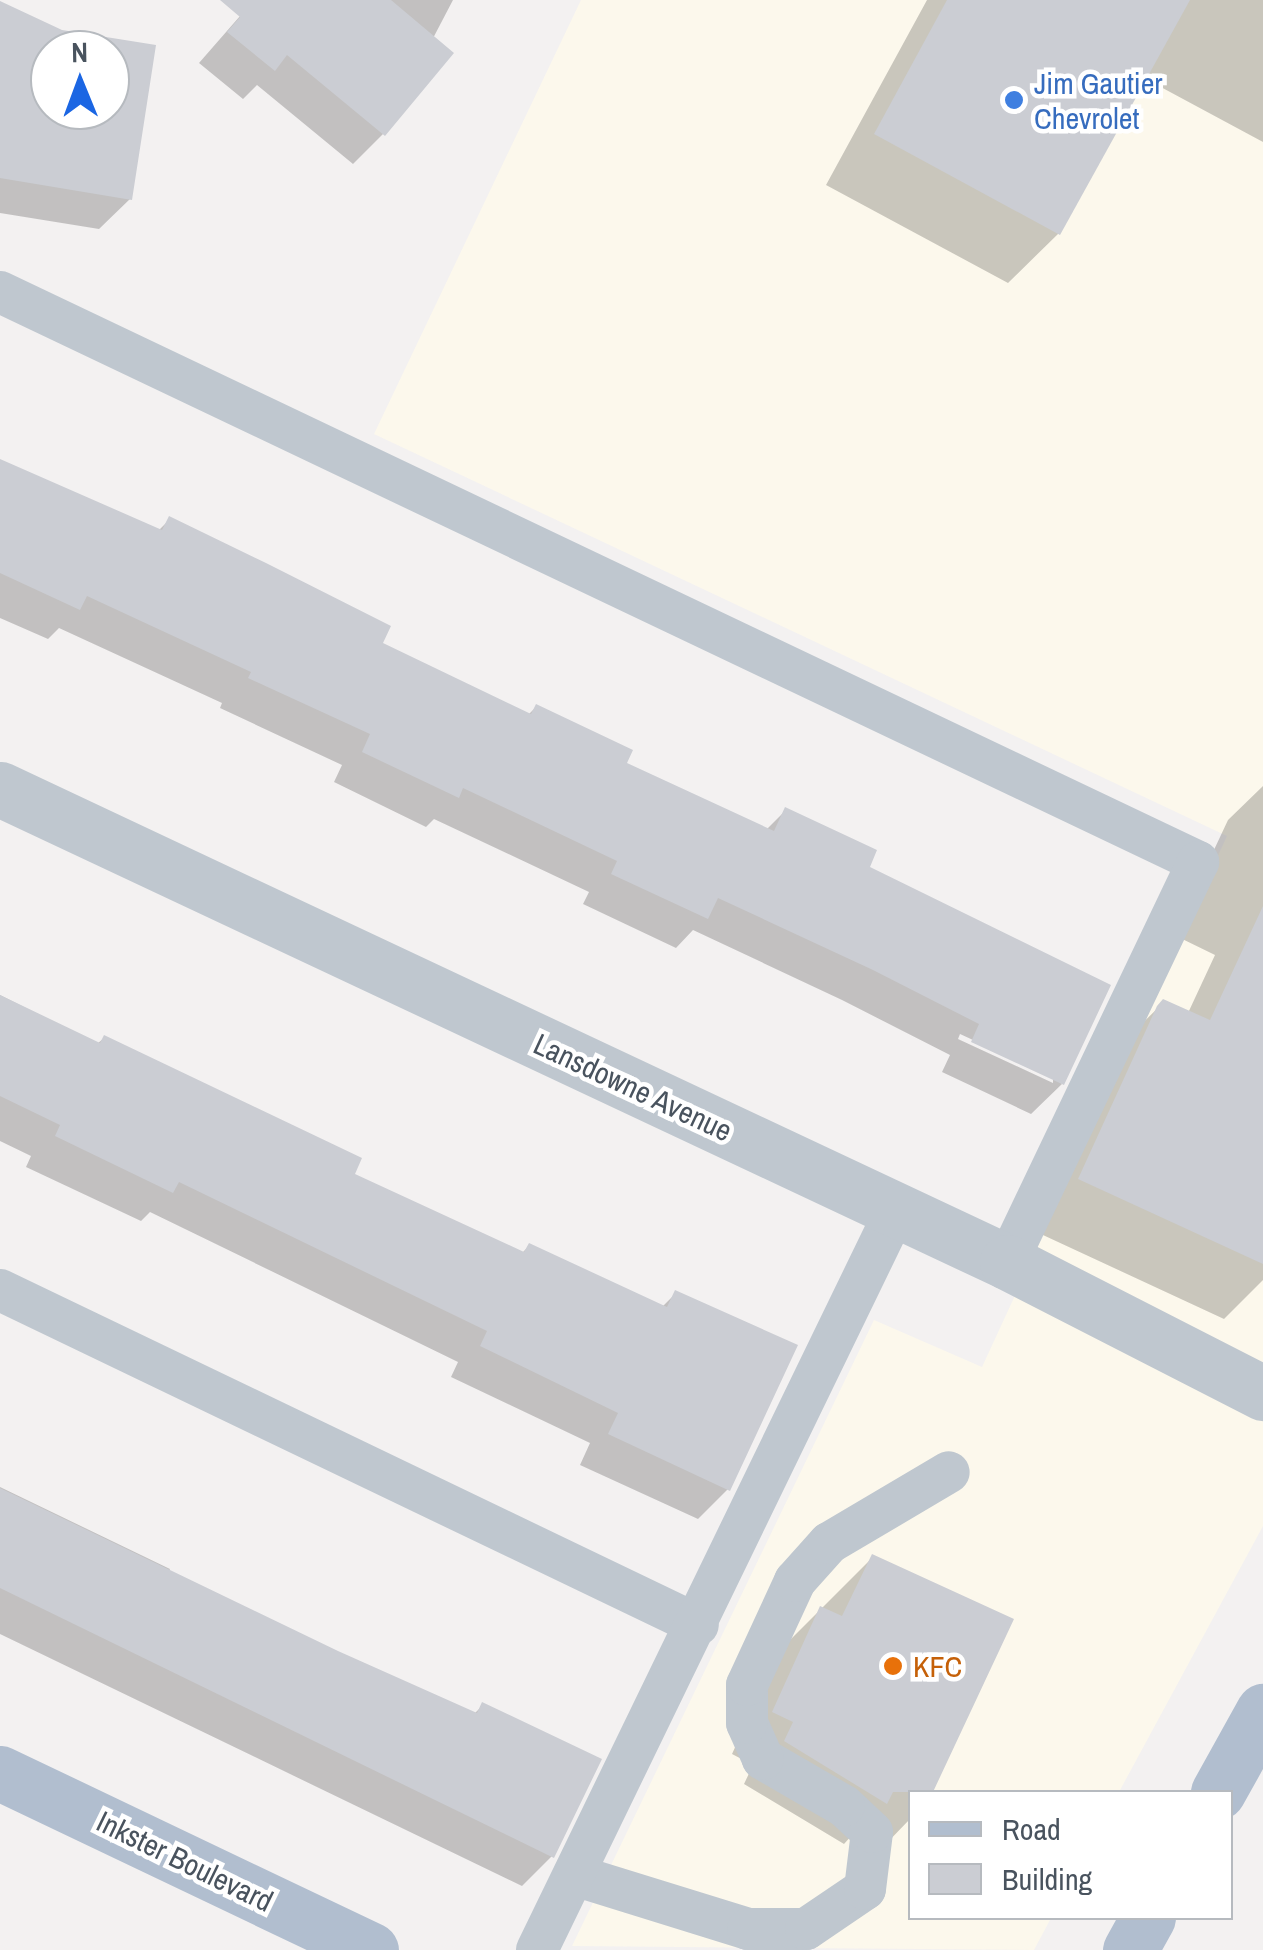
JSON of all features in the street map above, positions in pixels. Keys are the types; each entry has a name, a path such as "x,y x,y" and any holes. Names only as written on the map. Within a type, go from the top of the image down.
{"main road":[{"path":"1219,1790 1263,1712"},
{"name":"Inkster Boulevard","path":"0,1773 371,1950"},
{"path":"1130,1950 1147,1920"}],"street":[{"name":"Lansdowne Avenue","path":"0,789 1007,1262 1263,1393"}],"lane":[{"path":"0,292 1198,862 1007,1262"},
{"path":"537,1950 896,1210"},
{"path":"0,1290 698,1624"},
{"path":"574,1875 748,1929 806,1929 864,1888 872,1832 844,1806 764,1759 747,1723 747,1684 795,1581 829,1543 950,1472"}],"shaded area":[{"path":"581,0 1263,0 1263,1526 1120,1790 908,1790 908,1920 1050,1920 1034,1950 572,1946 874,1320 982,1367 1227,836 374,434"}],"building":[{"path":"220,0 391,0 454,53 385,136 287,55 275,71 227,32 240,17"},
{"name":"Jim Gautier Chevrolet","path":"947,0 1190,0 1060,235 874,134"},
{"path":"0,1 62,30 30,30 30,130 130,130 130,41 156,45 132,200 0,178"},
{"path":"0,459 162,530 169,516 391,626 383,643 531,714 536,704 633,750 627,763 774,831 785,807 877,850 870,867 1111,985 1064,1085 971,1042 979,1024 873,970 718,898 708,919 611,874 617,861 463,788 459,798 362,752 370,734 248,678 251,672 87,596 80,610 0,573"},
{"path":"1263,906 1263,1264 1078,1179 1157,1006 1163,999 1210,1020"},
{"path":"0,995 100,1043 104,1035 362,1158 355,1174 524,1252 529,1243 667,1307 675,1290 798,1345 730,1491 608,1434 618,1413 480,1346 487,1331 179,1182 173,1193 55,1136 60,1125 0,1096"},
{"path":"0,1488 338,1651 477,1713 482,1702 602,1759 554,1858 0,1588"},
{"name":"KFC","path":"872,1554 1014,1619 934,1790 893,1792 887,1804 784,1741 793,1722 772,1712 820,1606 842,1616"}],"place":[{"name":"Jim Gautier Chevrolet","path":"1014,100"},
{"name":"KFC","path":"893,1666"}]}
